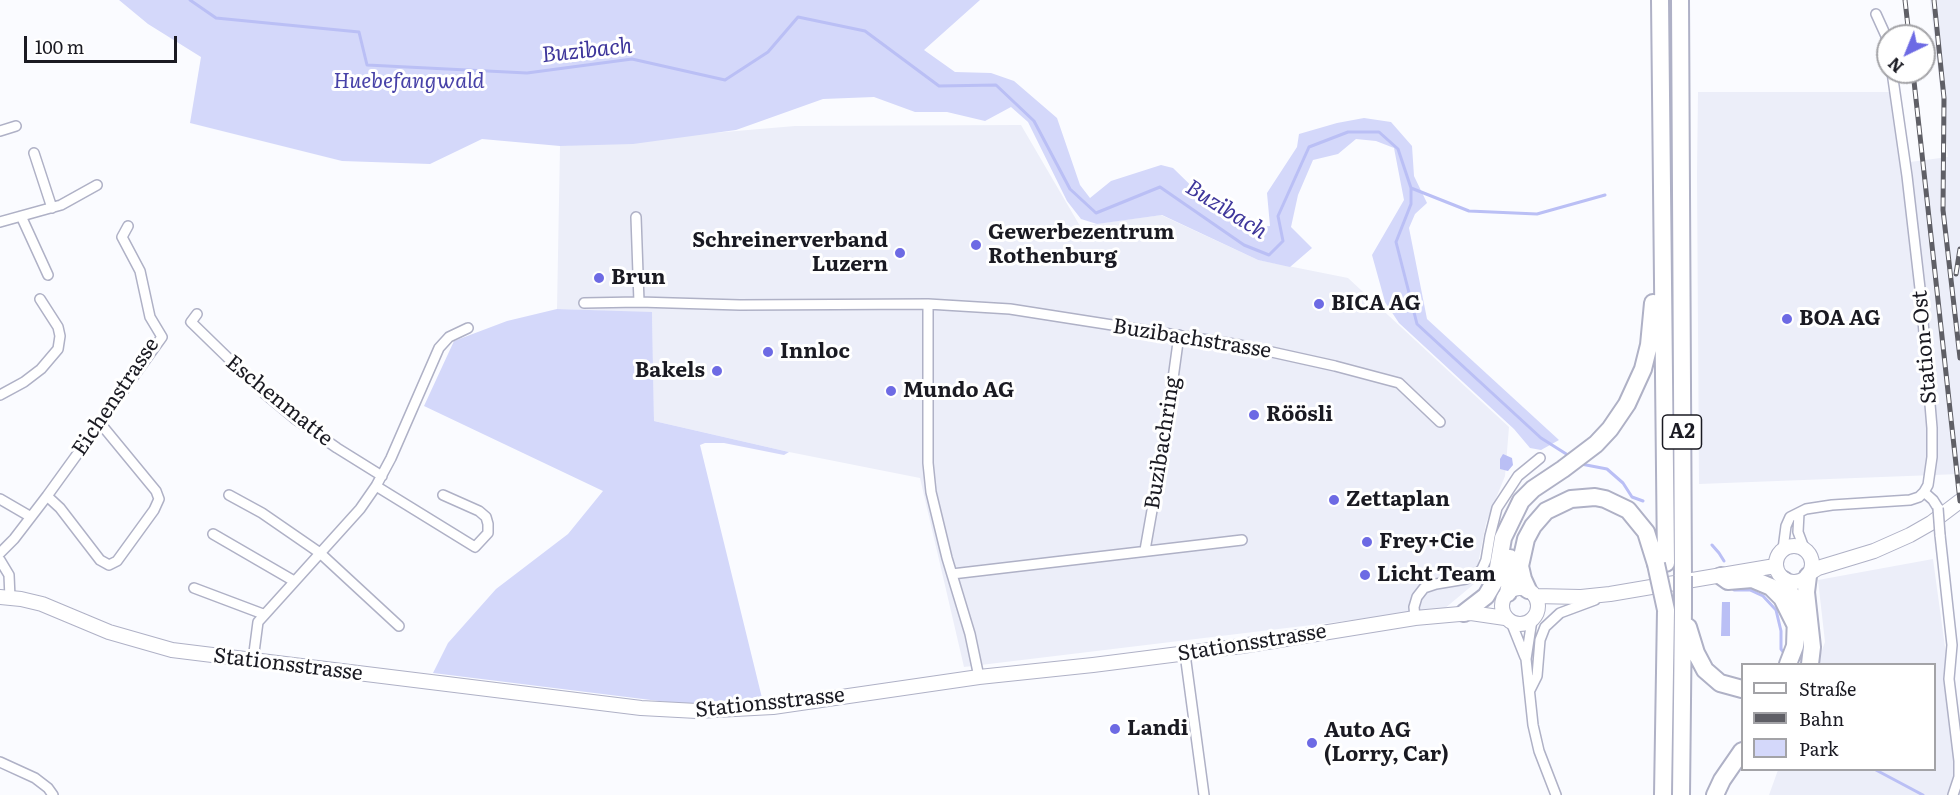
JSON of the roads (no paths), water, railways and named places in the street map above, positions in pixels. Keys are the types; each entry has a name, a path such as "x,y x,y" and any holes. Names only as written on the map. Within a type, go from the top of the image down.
{"highway":[{"name":"A2","path":"1660,0 1661,200 1668,563 1683,711 1681,795"},
{"name":"A2","path":"1668,563 1680,0"},
{"path":"1468,613 1486,596 1496,579 1503,538 1516,510 1527,494 1596,444 1620,416 1635,388 1649,345 1661,200"},
{"path":"1531,593 1523,579 1520,566 1526,539 1533,526 1546,511 1571,499 1595,497 1605,499 1628,510 1668,563"},
{"path":"1505,596 1511,578 1509,527"},
{"path":"1779,573 1792,596 1796,616 1795,646 1788,663"},
{"path":"1809,575 1806,592 1812,647 1810,663"},
{"path":"1721,576 1728,581 1752,579 1771,586 1782,598 1795,624"},
{"name":"A2","path":"1663,795 1674,610"},
{"path":"1674,610 1705,670 1720,683 1741,688"},
{"path":"1715,795 1722,780 1741,754"}],"main road":[{"path":"1581,597 1531,593 1517,588 1505,596 1502,608 1508,620 1522,624 1550,606 1581,597 1721,576 1779,573 1794,583 1800,582 1818,568 1874,550 1910,535 1931,523 1960,501"},
{"path":"1779,573 1777,557 1783,549 1793,546 1820,556 1849,557"},
{"path":"1806,551 1812,563 1809,575"},
{"path":"1531,593 1538,602 1534,617"},
{"name":"Stationsstrasse","path":"1468,613 1505,596"},
{"name":"Stationsstrasse","path":"5,597 50,606 127,638 172,650 641,708 683,711 727,711 773,707 979,676 1185,654 1415,618 1468,613 1508,620"}],"street":[{"path":"1876,14 1881,24"},
{"name":"Station-Ost","path":"1894,84 1920,289 1932,428 1932,458 1928,485 1924,492"},
{"path":"0,131 16,126"},
{"path":"34,153 52,208"},
{"path":"0,222 52,208 97,185"},
{"path":"21,216 48,275"},
{"path":"636,217 639,302"},
{"name":"Eichenstrasse","path":"0,553 15,539 162,337 150,317 140,271 122,237 128,226"},
{"path":"0,395 24,382 41,369 58,349 60,336 58,327 40,299"},
{"name":"Buzibachstrasse","path":"584,303 928,304 1010,309 1258,348 1399,383 1440,422"},
{"path":"928,304 928,463 936,517 970,634 979,676"},
{"name":"Eschenmatte","path":"197,314 191,322 265,394 294,418 382,476"},
{"path":"253,660 257,625 263,614 353,518 376,486 403,432 439,348 449,337 468,327"},
{"name":"Buzibachring","path":"1145,550 1165,437 1179,335"},
{"path":"47,496 60,508 100,560 109,565 117,561 159,500 156,491 100,423"},
{"path":"1415,618 1414,607 1417,597 1424,588 1466,579 1482,570 1497,508 1518,476 1540,458"},
{"path":"376,486 475,547 488,533 486,517 443,495"},
{"path":"1783,549 1787,522 1790,517 1806,509 1910,500 1919,497 1924,492 1933,500 1938,508 1952,645 1950,686 1959,761 1959,777 1953,795"},
{"path":"229,495 262,513 320,553 399,626"},
{"path":"0,499 31,517"},
{"path":"1799,513 1798,532 1806,551"},
{"path":"213,534 294,581"},
{"path":"952,574 1242,540"},
{"name":"Stationsstrasse","path":"0,560 9,575 5,597"},
{"path":"194,588 263,614"},
{"path":"1529,693 1537,675 1541,636 1550,621 1560,613 1610,594"},
{"path":"1534,617 1526,659 1529,693 1536,742 1556,795"},
{"path":"1508,620 1526,659"},
{"path":"1185,654 1204,795"},
{"path":"0,762 35,778 53,795"}],"waterway":[{"name":"Buzibach","path":"190,0 216,18 359,32 367,65 527,73 632,59 725,80 768,52 798,17 865,31 939,86 996,85 1034,121 1070,189 1096,213 1160,187 1244,245 1269,255 1283,241 1278,216 1309,147 1348,132 1379,132 1398,149 1411,188 1411,204 1396,242 1417,324 1541,438 1571,457"},
{"path":"1411,188 1469,211 1537,214 1605,195"},
{"name":"Buzibach","path":"1581,464 1607,469 1623,483 1632,497 1643,501"},
{"name":"Buzibach","path":"1712,545 1724,561"},
{"name":"Buzibach","path":"1731,587 1734,590 1750,590 1763,596 1776,610 1781,631 1781,649 1784,653"},
{"name":"Buzibach","path":"1878,771 1923,795"}],"railway":[{"path":"1905,0 1908,24"},
{"path":"1934,0 1944,98 1943,210 1960,358"},
{"path":"1914,84 1960,501"},
{"path":"1956,274 1960,249"}],"place":[{"name":"Gewerbezentrum Rothenburg","path":"976,245"},
{"name":"Schreinerverband Luzern","path":"900,253"},
{"name":"Brun","path":"599,278"},
{"name":"BICA AG","path":"1319,304"},
{"name":"BOA AG","path":"1787,319"},
{"name":"Innloc","path":"768,352"},
{"name":"Bakels","path":"717,371"},
{"name":"Mundo AG","path":"891,391"},
{"name":"Röösli","path":"1254,415"},
{"name":"Zettaplan","path":"1334,500"},
{"name":"Frey+Cie","path":"1367,542"},
{"name":"Licht Team","path":"1365,575"},
{"name":"Landi","path":"1115,729"},
{"name":"Auto AG (Lorry, Car)","path":"1312,743"}],"park label":[{"name":"Huebefangwald","path":"409,82"}]}
